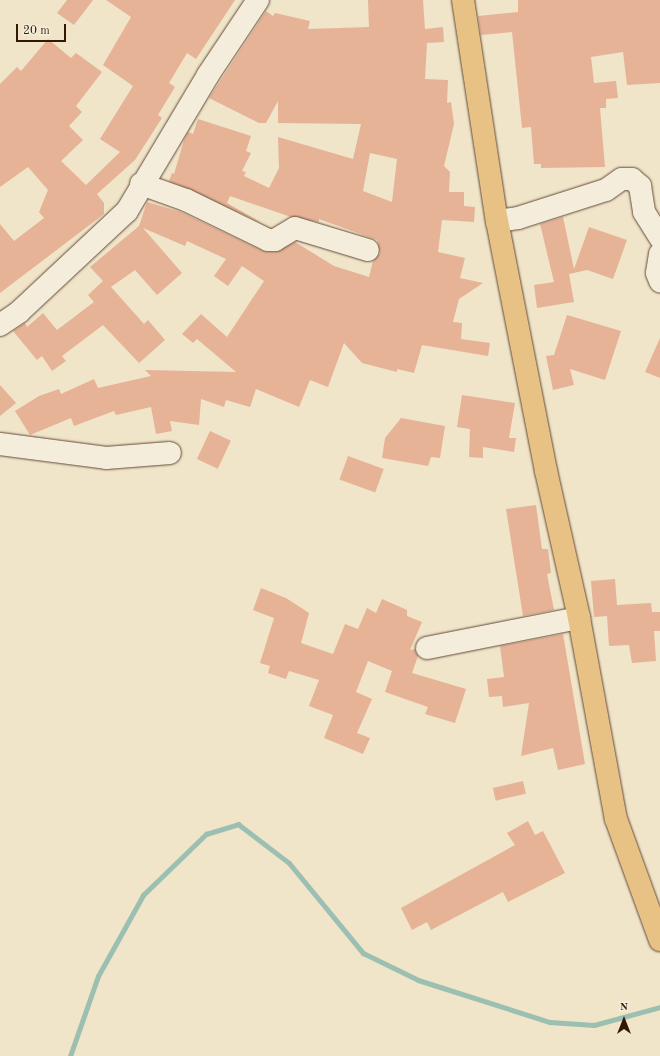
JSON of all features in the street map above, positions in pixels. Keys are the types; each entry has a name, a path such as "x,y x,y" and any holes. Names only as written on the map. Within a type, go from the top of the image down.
{"highway":[{"path":"463,0 497,222 546,471 579,618 616,819 660,940"}],"street":[{"path":"0,325 20,312 118,222 258,0"},
{"path":"497,222 518,218 606,190 622,179 632,179 640,186 644,212 660,238"},
{"path":"142,184 186,200 268,240 275,240 295,228 368,250"},
{"path":"660,254 657,273 660,282"},
{"path":"0,444 106,458 170,453"},
{"path":"427,648 579,618"}],"building":[{"path":"67,0 93,0 74,25 57,13"},
{"path":"106,0 235,0 196,59 187,53 169,83 175,87 158,115 162,118 135,160 97,194 104,203 104,214 0,293 0,224 14,241 44,218 39,212 48,190 28,167 0,187 0,84 17,67 21,71 48,39 71,58 76,53 102,72 76,106 82,112 69,126 83,140 61,161 86,185 120,152 100,139 133,86 103,65 131,17"},
{"path":"368,0 423,0 425,29 443,27 444,42 427,43 425,79 448,80 447,103 451,102 454,124 444,166 450,172 449,192 464,192 464,206 475,207 474,222 442,220 438,252 465,258 460,278 483,283 459,299 453,322 462,323 461,339 490,343 488,356 422,345 414,373 397,369 397,372 362,363 344,343 328,387 310,380 299,407 256,389 250,407 226,400 224,407 201,399 199,425 170,421 172,431 156,434 151,407 116,415 114,411 74,426 71,418 30,435 15,411 39,396 59,389 61,394 94,379 98,388 151,376 145,370 236,372 197,339 193,343 182,334 201,314 227,337 264,281 242,266 228,286 214,276 226,259 187,241 185,246 143,228 182,273 157,295 135,270 111,287 144,324 148,320 165,340 139,363 103,325 62,356 66,361 52,371 42,356 37,360 13,331 25,323 27,327 43,313 57,330 94,302 88,295 103,281 90,267 139,226 147,202 181,212 263,251 275,252 295,242 334,266 369,277 373,261 380,253 377,240 319,219 319,222 291,217 230,196 227,203 262,223 169,181 172,173 174,174 184,140 188,132 193,134 198,119 251,136 246,151 251,153 242,171 246,172 244,176 269,188 279,168 278,137 353,159 361,124 278,123 278,101 266,123 259,123 209,98 266,11 273,16 275,13 310,21 308,29 369,27","holes":["370,153 397,159 392,202 363,191"]},
{"path":"518,0 660,0 660,83 627,85 623,52 591,57 594,83 616,81 618,98 606,99 606,108 600,108 605,167 541,168 541,164 534,164 531,127 522,128 512,32 481,35 478,16 518,12"},
{"path":"563,217 574,269 589,227 627,240 613,279 587,270 569,274 574,302 537,308 534,285 554,282 540,224"},
{"path":"567,315 621,331 605,380 570,369 574,385 553,390 546,356 554,355"},
{"path":"660,338 660,378 645,372"},
{"path":"0,385 16,403 0,416"},
{"path":"462,395 515,403 509,438 516,438 514,452 483,447 483,458 469,457 470,429 457,427"},
{"path":"401,418 445,426 440,458 431,457 428,466 382,458 385,438"},
{"path":"210,431 231,441 218,469 197,459"},
{"path":"348,456 384,469 375,492 339,479"},
{"path":"536,505 542,549 548,549 551,573 547,574 554,610 523,616 506,509"},
{"path":"615,579 617,605 651,603 652,612 660,612 660,631 654,631 656,661 632,663 629,645 609,646 607,616 594,617 591,581"},
{"path":"261,588 286,598 309,613 301,643 333,654 345,624 358,629 367,608 376,613 382,599 407,610 407,616 422,622 410,650 415,649 418,656 412,673 466,689 455,723 425,714 428,707 385,692 392,671 368,661 356,692 372,699 357,733 370,738 363,754 324,738 333,715 309,706 319,680 289,671 286,679 268,673 270,666 260,663 274,618 253,610"},
{"path":"563,634 585,764 558,770 553,748 521,756 529,703 503,707 502,696 489,697 487,679 504,677 500,646"},
{"path":"523,781 526,794 496,801 493,788"},
{"path":"528,821 535,835 543,831 565,873 508,902 503,892 431,930 427,922 412,930 401,908 515,845 507,833"}],"waterway":[{"path":"70,1056 98,976 143,895 206,834 238,824 289,863 363,953 418,980 550,1022 594,1025 660,1007"}]}
